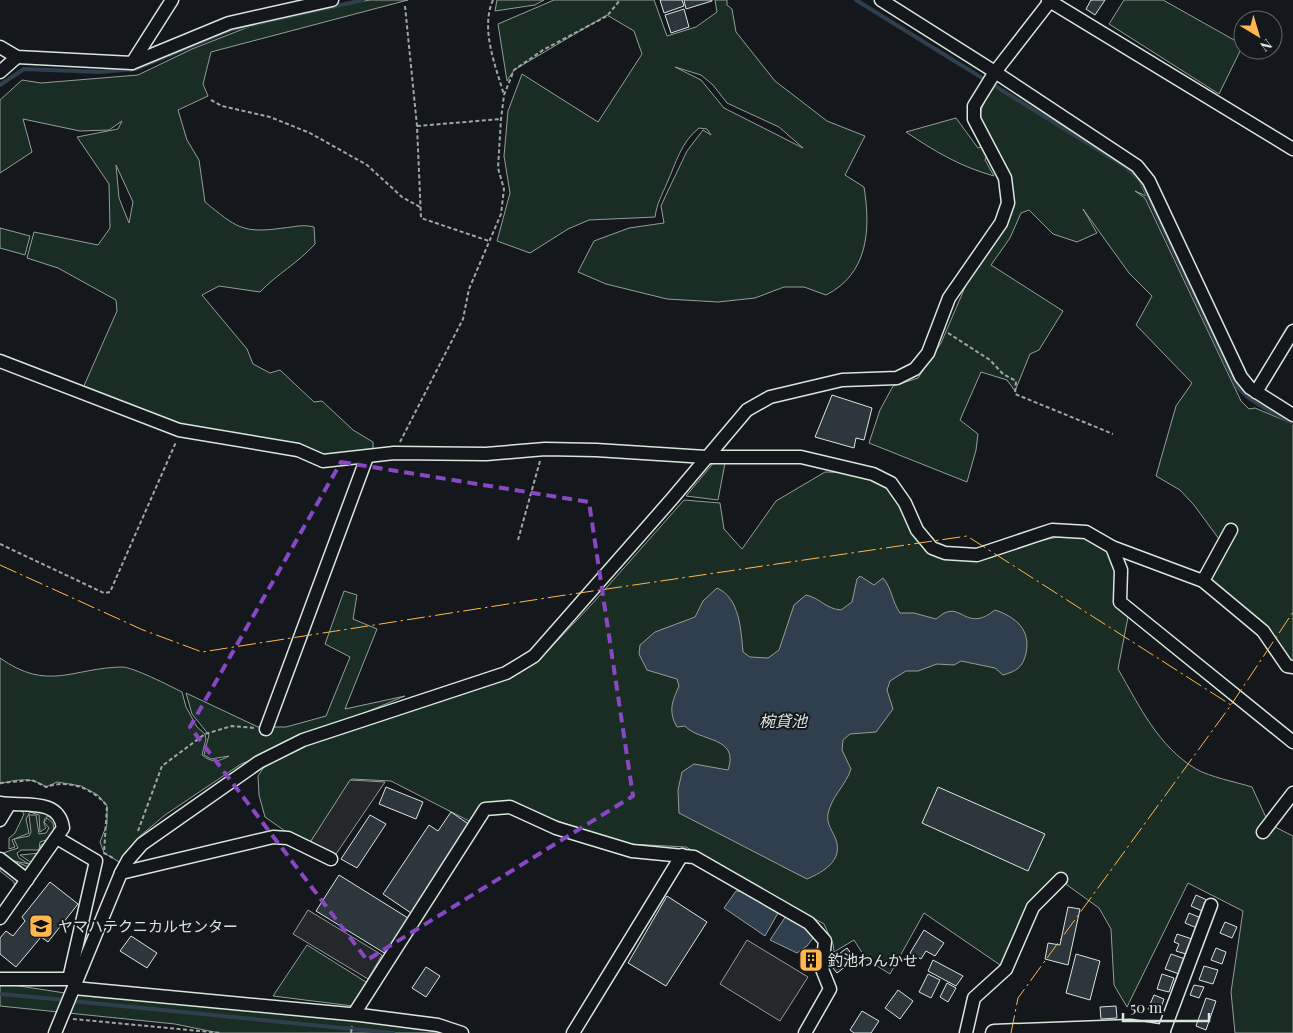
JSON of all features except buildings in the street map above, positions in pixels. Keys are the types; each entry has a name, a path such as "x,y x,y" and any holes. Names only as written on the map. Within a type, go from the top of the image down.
{"main road":[{"path":"994,1033 1130,1028 1162,1033"}],"street":[{"path":"132,64 172,0"},
{"path":"0,47 17,57 132,64 229,23 332,0"},
{"path":"881,0 995,72 1137,166 1153,190 1240,377 1256,392 1293,414"},
{"path":"55,1033 121,868 142,844 259,762 303,740 506,673 534,656 747,410 770,397 842,380 897,378 915,369 928,353 940,328 949,298 1001,223 1008,203 1005,178 974,119 974,106 995,72 1050,0 1293,149"},
{"path":"0,72 17,57"},
{"path":"1256,392 1293,330"},
{"path":"0,361 179,430 298,450 323,461 394,453 486,454 545,449 596,450 706,457 801,456 873,474 891,483 905,503 917,530 932,548 945,553 977,556 1052,530 1086,532 1112,547 1203,582 1263,631 1287,666 1293,668"},
{"path":"266,729 367,457"},
{"path":"1203,582 1230,530"},
{"path":"1112,547 1121,570 1120,602 1293,742"},
{"path":"1263,832 1293,793"},
{"path":"0,820 5,804 47,806 62,821 63,828 0,918"},
{"path":"354,1014 485,810 510,807 556,828 632,851 694,857 809,923 825,941 822,969 830,989 806,1033"},
{"path":"121,868 273,837 288,838 331,859"},
{"path":"57,838 96,860 74,982"},
{"path":"573,1033 682,855"},
{"path":"0,859 27,880"},
{"path":"966,1033 974,998 1006,969 1033,907 1061,879"},
{"path":"1162,1033 1211,905"},
{"path":"0,979 74,982 354,1014 438,1025 462,1033"}],"path":[{"path":"493,0 488,27 492,55 504,95"},
{"path":"394,453 463,319 469,289 503,205 504,189 498,168 501,119 504,95 514,70 543,50 607,16 620,0"},
{"path":"405,6 417,126 421,218 489,241"},
{"path":"211,100 222,106 270,117 310,134 355,158 402,197 420,207"},
{"path":"417,126 501,119"},
{"path":"940,328 990,360 1003,374 1016,381 1015,394 1113,434"},
{"path":"0,544 104,593 110,592 178,436"},
{"path":"518,540 528,512 537,468 545,449"},
{"path":"138,831 162,766 205,734 232,726 266,729"},
{"path":"0,783 32,780 46,787 57,783 98,795 107,806 104,853 121,868"},
{"path":"62,1016 221,1033"}],"highlighted area":[{"path":"341,462 589,502 633,796 367,960 190,727"}],"green space":[{"path":"370,0 408,0 211,52 203,84 208,96 178,110 187,140 199,160 205,202 232,223 248,229 269,230 302,226 314,227 315,244 260,292 219,286 202,295 247,349 253,364 270,373 280,370 314,402 322,401 353,430 373,442 373,450 339,460 168,424 83,388 117,311 116,300 58,268 27,258 34,232 98,245 110,228 109,184 77,137 118,129 122,121 109,130 80,131 23,119 32,152 0,173 0,100 22,80 41,83 138,75 192,49 274,17","holes":["116,165 133,202 129,223 119,198"]},
{"path":"497,0 544,0 535,5 495,11"},
{"path":"554,0 654,0 667,36 696,27 717,12 715,0 727,0 727,5 732,9 736,32 775,81 827,121 865,136 845,175 864,187 867,219 863,249 851,275 840,286 826,295 804,287 784,287 755,298 718,302 667,299 606,284 578,272 594,241 629,228 664,223 661,206 687,151 703,130 711,135 707,129 699,128 680,153 660,199 655,217 589,220 568,229 530,253 497,241 510,193 504,156 508,111 522,74 598,122 642,54 634,31 607,15 514,70 507,81 498,24","holes":["675,67 701,75 713,85 727,103 779,127 803,148 724,108 701,80"]},
{"path":"1124,0 1163,0 1233,39 1233,60 1236,60 1219,94 1109,24"},
{"path":"995,86 1107,152 1135,171 1146,196 1135,191 1145,198 1241,401 1249,409 1255,408 1293,424 1293,666 1261,626 1203,581 1227,550 1194,505 1180,490 1156,476 1176,406 1192,383 1136,325 1152,296 1129,273 1083,209 1097,233 1077,242 1053,234 1029,210 1021,213 1010,238 991,265 1063,311 1039,350 1030,354 1015,391 1007,380 981,372 960,420 978,434 976,450 967,482 869,443 880,410 893,386 918,378 941,343 975,264 997,238 1012,213 989,150 985,160 994,176 948,158 906,132 956,118 978,148 992,144 983,127 981,114 985,102"},
{"path":"0,228 30,236 25,255 0,248"},
{"path":"715,461 725,463 718,500 686,496"},
{"path":"825,472 867,473 892,490 932,548 977,555 1080,532 1112,547 1121,594 1128,617 1118,669 1142,711 1171,749 1196,769 1252,787 1269,824 1293,836 1293,1033 1235,1033 1231,992 1243,911 1188,883 1127,1007 1114,985 1111,929 1099,908 1067,885 1061,874 1033,907 1006,969 924,913 890,974 866,959 854,940 834,952 833,944 824,924 686,847 629,844 536,814 485,809 469,821 391,781 352,779 309,844 265,817 259,795 258,776 266,764 314,742 489,685 540,659 592,604 684,500 720,503 724,529 742,549 776,501"},
{"path":"344,591 357,595 353,619 377,629 345,709 405,696 241,764 165,815 140,836 121,863 104,853 100,842 107,824 107,806 98,795 81,786 57,782 46,787 30,780 0,784 0,658 32,674 60,676 104,668 122,667 161,681 182,692 186,707 197,727 205,734 206,739 202,755 212,760 218,760 229,756 211,759 204,755 209,735 192,714 186,693 258,727 286,727 326,716 350,657 325,644"},
{"path":"32,806 43,807 57,814 63,828 16,896 14,882 0,871 0,854 18,848 14,839 12,840 15,847 9,849 9,838 15,833 24,814 21,810","holes":["30,812 39,815 40,832 46,828 44,822 49,828 46,833 39,834 36,815 29,815 31,832 29,836 15,839 29,833 26,819","48,816 56,822 57,827 53,840 41,845 40,853 20,855 33,864 29,867 14,861 29,864 19,858 17,853 21,850 39,850 40,842 49,839 54,830 53,823 47,818 44,821"]},
{"path":"307,945 366,982 353,1006 273,996"},
{"path":"0,983 78,995 360,1020 418,1027 443,1033 219,1033 175,1024 0,1006"}],"shaded area":[{"path":"350,780 385,782 334,857 309,844"},
{"path":"308,910 382,955 368,979 293,934"},
{"path":"747,940 808,977 780,1021 720,984"}],"water":[{"name":"椀貸池","path":"860,576 874,585 883,578 900,613 914,613 936,619 953,611 973,619 986,616 995,610 1003,613 1015,621 1024,631 1027,645 1026,653 1019,668 1003,675 995,668 961,661 954,665 937,664 918,671 906,671 890,681 887,690 893,709 876,732 850,734 843,740 842,750 851,769 832,802 828,814 829,824 836,840 837,854 830,865 807,879 679,813 678,790 682,772 694,764 728,770 730,759 728,751 723,745 691,731 685,726 677,727 672,711 679,686 677,679 647,670 639,654 640,645 655,632 695,617 703,601 717,588 725,593 735,607 740,625 743,652 750,657 768,658 779,650 794,605 806,595 831,608 841,610 852,602 857,579"},
{"path":"736,891 742,891 778,913 765,936 724,908"},
{"path":"786,916 805,928 813,938 807,946 797,953 770,940"}],"waterway":[{"path":"0,85 24,69 100,72 136,69 233,29 363,0"},
{"path":"856,0 1126,167 1141,181 1237,387 1256,403 1293,423"},
{"path":"0,994 65,1000"},
{"path":"72,1001 393,1033"}],"power":[{"path":"0,565 143,630 202,652 559,596 967,536 1231,705"},
{"path":"1011,1033 1018,998 1231,705 1293,612"}],"place":[{"name":"ヤマハテクニカルセンター","path":"41,926"},
{"name":"釣池わんかせ","path":"811,960"}]}
